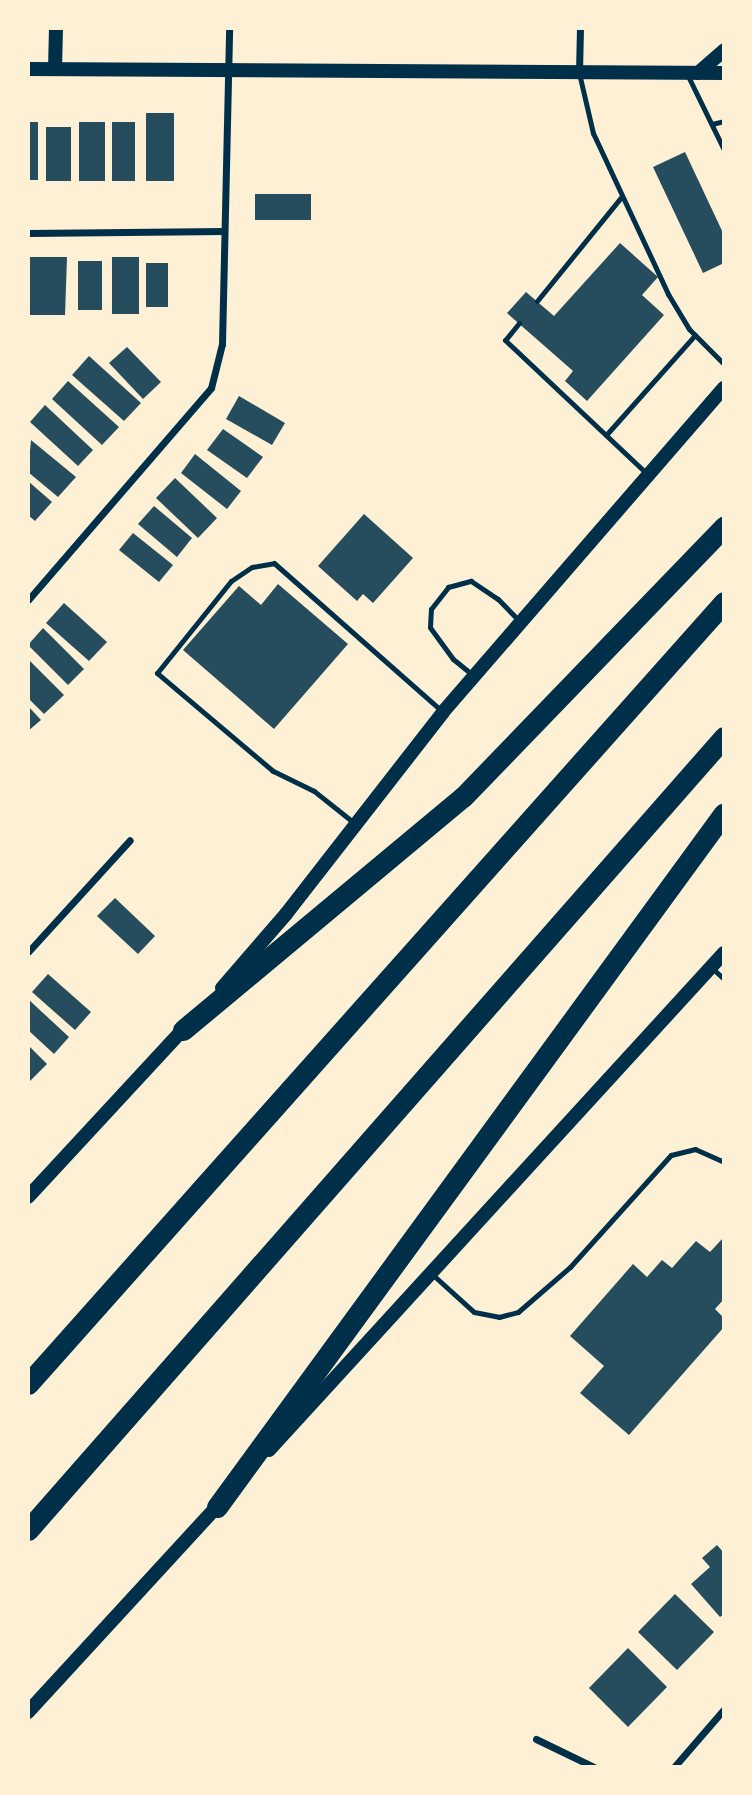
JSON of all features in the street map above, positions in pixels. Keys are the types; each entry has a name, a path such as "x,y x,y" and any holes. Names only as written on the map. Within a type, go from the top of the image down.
{"highway":[{"path":"183,1030 463,797 724,527"},
{"path":"28,1384 724,602"},
{"path":"28,1530 724,737"},
{"path":"217,1507 724,813"}],"main road":[{"path":"55,28 55,69"},
{"path":"692,73 724,50"},
{"path":"28,69 724,73"},
{"path":"28,1197 286,914 443,712 724,388"},
{"path":"28,1712 724,953"}],"street":[{"path":"28,600 211,388 222,344 229,28"},
{"path":"579,72 580,28"},
{"path":"28,233 224,231"},
{"path":"28,952 130,840"},
{"path":"674,1767 724,1709"},
{"path":"537,1739 594,1767"}],"lane":[{"path":"579,72 593,133 668,294 695,335 724,364"},
{"path":"692,73 724,150"},
{"path":"712,124 724,121"},
{"path":"537,301 622,196"},
{"path":"519,323 505,340 649,475"},
{"path":"606,435 695,335"},
{"path":"355,823 314,791 273,771 158,673 232,581 252,568 274,564 443,712"},
{"path":"474,676 453,659 430,627 430,609 448,587 471,581 498,599 520,622"},
{"path":"711,967 724,979"},
{"path":"430,1273 474,1312 499,1317 518,1312 570,1267 671,1155 695,1149 724,1162"}],"building":[{"path":"146,113 174,113 174,181 146,181"},
{"path":"28,122 38,122 38,180 28,180"},
{"path":"79,122 105,122 105,181 79,181"},
{"path":"112,122 135,122 135,181 112,181"},
{"path":"46,127 71,127 71,181 46,181"},
{"path":"685,152 724,235 724,263 703,273 653,167"},
{"path":"255,194 311,194 311,220 255,220"},
{"path":"620,243 658,277 642,295 664,315 587,401 565,381 573,371 507,313 526,292 554,316"},
{"path":"28,257 67,257 65,315 28,315"},
{"path":"112,257 139,257 139,314 112,314"},
{"path":"78,261 102,261 102,310 78,310"},
{"path":"146,263 168,263 168,307 146,307"},
{"path":"127,347 161,382 143,399 109,363"},
{"path":"89,356 141,403 124,421 72,375"},
{"path":"68,381 119,427 102,445 52,399"},
{"path":"239,396 285,423 272,445 226,419"},
{"path":"45,405 93,450 78,466 30,422"},
{"path":"223,429 263,457 247,478 207,450"},
{"path":"31,440 76,477 58,497 28,472"},
{"path":"195,454 241,491 227,509 181,473"},
{"path":"175,478 217,518 198,538 156,498"},
{"path":"28,481 52,502 35,521 28,515"},
{"path":"154,506 192,538 177,557 138,524"},
{"path":"364,514 413,558 373,603 363,594 357,601 318,566"},
{"path":"133,533 173,565 159,582 119,550"},
{"path":"278,584 348,644 274,729 183,650 239,586 261,605"},
{"path":"64,603 107,642 89,661 46,623"},
{"path":"43,628 84,669 68,685 28,645"},
{"path":"28,659 64,695 44,714 28,698"},
{"path":"28,706 41,720 28,731"},
{"path":"115,898 155,936 138,954 97,916"},
{"path":"48,974 91,1012 75,1030 32,992"},
{"path":"28,999 69,1037 54,1054 28,1030"},
{"path":"28,1045 47,1064 28,1083"},
{"path":"723,1238 724,1299 715,1309 724,1318 724,1327 629,1435 580,1393 604,1366 570,1336 633,1264 647,1277 662,1260 672,1268 696,1241 710,1252"},
{"path":"717,1545 724,1553 724,1614 720,1617 691,1584 710,1567 702,1558"},
{"path":"675,1594 714,1632 677,1670 638,1632"},
{"path":"628,1648 667,1687 628,1727 589,1688"}]}
